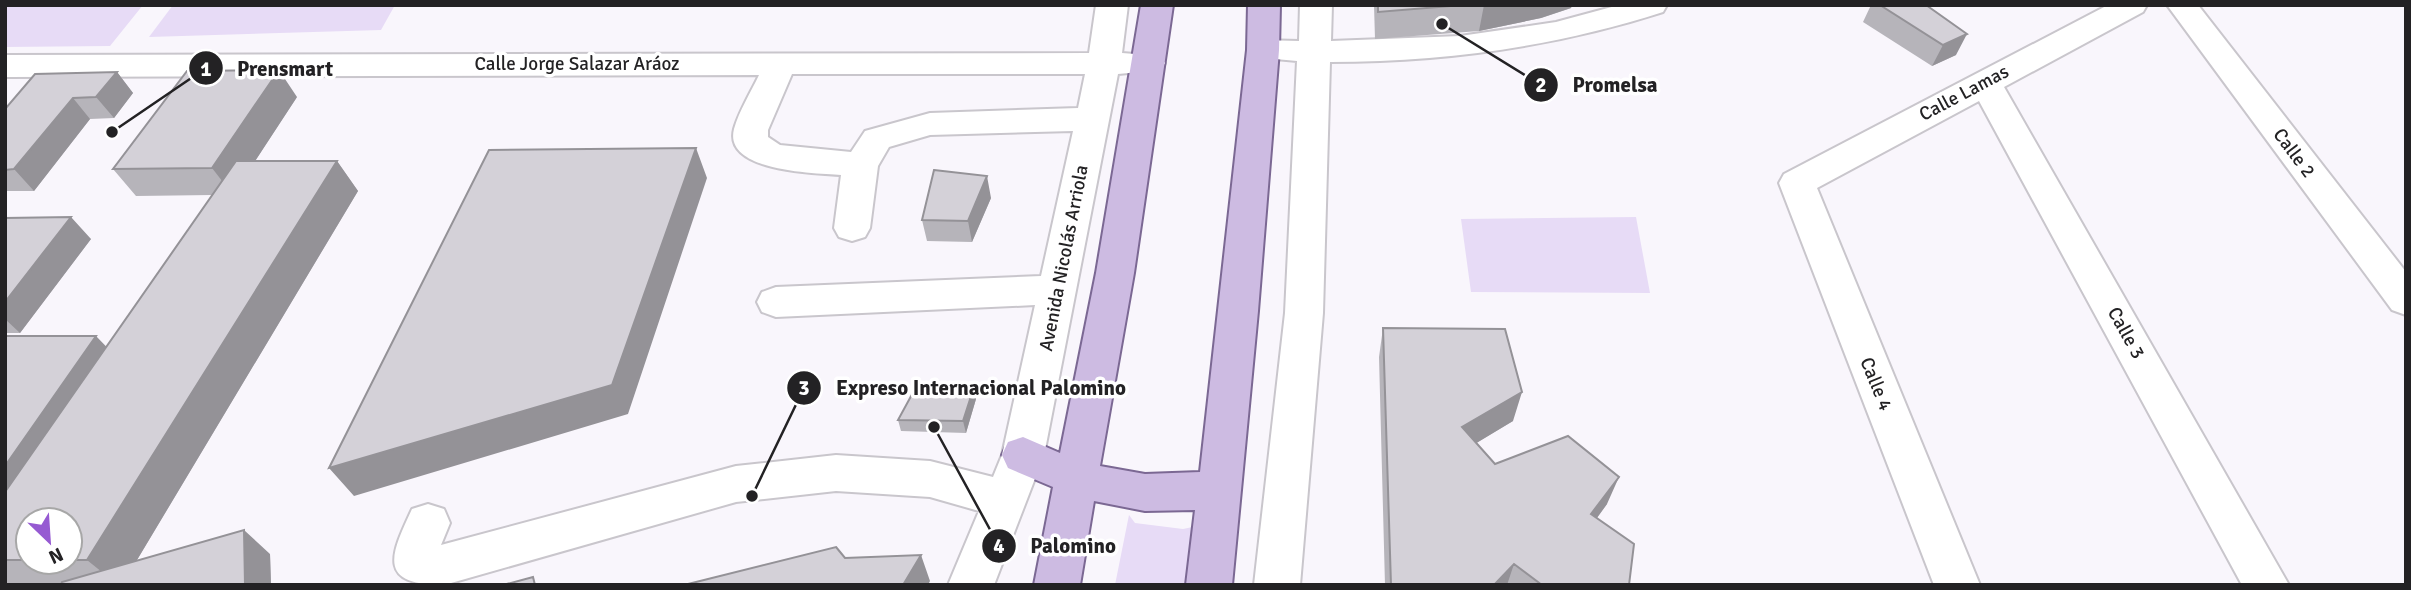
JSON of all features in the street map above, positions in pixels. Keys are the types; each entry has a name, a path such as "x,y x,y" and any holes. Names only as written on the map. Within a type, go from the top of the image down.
{"main road":[{"path":"1058,585 1157,5"},
{"path":"1209,585 1222,486 1263,50 1264,5"},
{"path":"1023,455 1055,471 1135,492 1165,496 1194,494 1222,486"}],"street":[{"name":"Avenida Nicolás Arriola","path":"971,585 1023,455 1104,62 1112,5"},
{"path":"1277,585 1304,313 1316,5"},
{"path":"1263,50 1448,50 1500,45 1588,27 1652,5"},
{"name":"Calle Lamas","path":"1797,183 2132,5"},
{"name":"Calle 2","path":"2182,5 2406,300"},
{"path":"780,64 751,130 751,142 772,156 860,165"},
{"name":"Calle Jorge Salazar Aráoz","path":"5,66 1149,64"},
{"path":"88,94 114,66"},
{"name":"Calle 3","path":"1986,82 2266,585"},
{"path":"852,228 860,165 877,139 930,124 1091,119"},
{"name":"Calle 4","path":"1797,183 1957,585"},
{"path":"776,302 1058,290"},
{"path":"428,523 418,546 417,563 428,569 736,484 836,473 930,479 1006,499"}],"shaded area":[{"path":"5,5 143,5 110,46 5,47"},
{"path":"173,5 395,5 381,30 149,37"},
{"path":"1636,217 1650,293 1471,292 1461,219"},
{"path":"1129,515 1135,523 1183,529 1202,525 1192,585 1115,585"}],"building":[{"path":"1378,5 1463,5 1378,12"},
{"path":"1880,5 1926,5 1967,34 1943,45"},
{"path":"279,70 212,168 113,169 187,71"},
{"path":"117,72 96,97 73,98 14,169 5,170 5,109 35,74"},
{"path":"696,148 612,385 329,468 489,150"},
{"path":"236,161 337,161 87,560 84,560 84,506 14,506 14,560 5,560 5,492"},
{"path":"934,170 987,176 968,221 922,220"},
{"path":"71,217 5,302 5,218"},
{"path":"1383,328 1505,329 1522,392 1462,427 1495,464 1568,436 1619,477 1591,514 1634,544 1629,585 1542,585 1514,564 1494,585 1391,585"},
{"path":"5,336 96,336 5,466"},
{"path":"916,387 974,387 963,421 898,420"},
{"path":"244,530 245,585 61,585 62,582"},
{"path":"836,547 845,558 921,555 903,585 684,585"},
{"path":"533,577 535,585 503,585"}],"place":[{"name":"Promelsa","path":"1442,24"},
{"name":"Prensmart","path":"112,132"},
{"name":"Palomino","path":"934,427"},
{"name":"Expreso Internacional Palomino","path":"752,496"}]}
